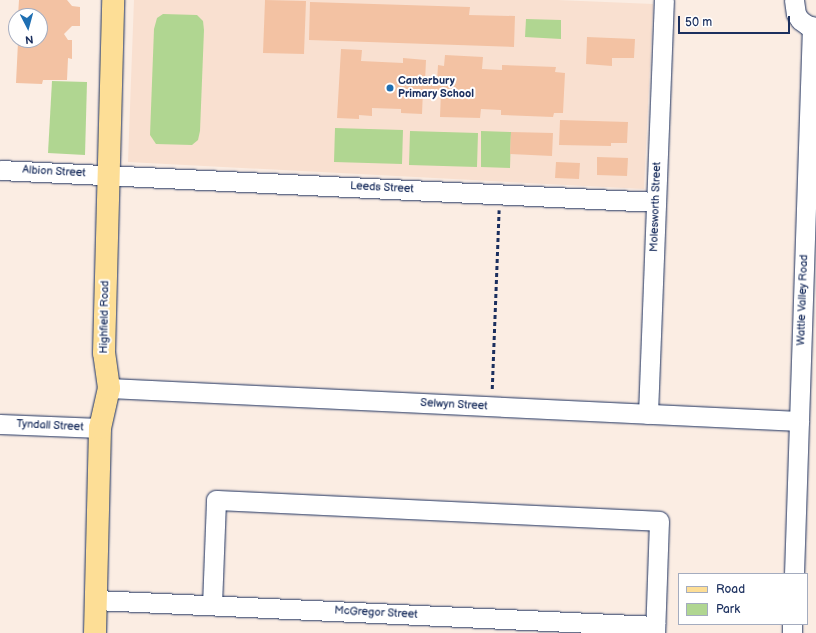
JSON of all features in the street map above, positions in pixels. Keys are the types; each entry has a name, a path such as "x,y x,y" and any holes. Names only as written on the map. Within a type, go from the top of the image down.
{"main road":[{"name":"Highfield Road","path":"95,633 100,428 109,388 104,353 113,0"}],"street":[{"name":"Molesworth Street","path":"648,414 664,0"},
{"path":"790,0 794,0 800,20 814,27"},
{"name":"Wattle Valley Road","path":"794,573 814,27"},
{"name":"Albion Street","path":"0,170 108,175"},
{"name":"Leeds Street","path":"108,175 656,202"},
{"name":"Selwyn Street","path":"109,388 799,420"},
{"name":"Tyndall Street","path":"0,424 100,428"},
{"path":"212,605 216,500 659,522 655,630"},
{"name":"McGregor Street","path":"96,600 212,605 554,627 655,630"}],"path":[{"path":"491,406 500,194"}],"shaded area":[{"name":"Canterbury Primary School","path":"134,0 557,0 653,4 644,189 128,162"}],"green space":[{"path":"163,14 197,15 203,21 204,30 200,131 198,140 192,145 156,144 150,135 154,29 157,18"},
{"path":"526,19 561,20 561,39 525,37"},
{"path":"52,81 87,82 85,155 48,153"},
{"path":"335,128 403,130 402,164 334,162"},
{"path":"410,131 478,133 477,167 409,165"},
{"path":"481,131 511,132 510,168 481,167"}],"building":[{"path":"19,0 67,0 72,6 80,7 80,26 72,26 64,34 68,40 72,40 72,59 68,58 67,80 43,80 42,84 16,83 18,48 48,48 48,8 18,8"},
{"path":"265,0 306,1 304,54 263,53"},
{"path":"310,2 470,7 469,15 515,16 514,47 309,40"},
{"path":"587,37 635,39 634,58 612,58 612,66 586,64"},
{"path":"341,49 362,50 361,61 403,63 403,58 426,60 425,82 437,82 438,65 444,66 445,55 483,57 482,69 502,70 502,65 556,67 555,72 565,73 563,113 554,113 553,117 501,115 501,110 481,109 480,118 440,117 441,90 423,90 422,114 401,113 401,109 372,108 372,116 359,115 359,119 337,118"},
{"path":"560,120 628,122 627,143 611,143 611,146 559,145"},
{"path":"511,132 553,133 552,156 510,154"},
{"path":"597,157 628,158 627,176 597,175"},
{"path":"556,162 580,163 579,179 555,178"}],"place":[{"name":"Canterbury Primary School","path":"390,88"}]}
